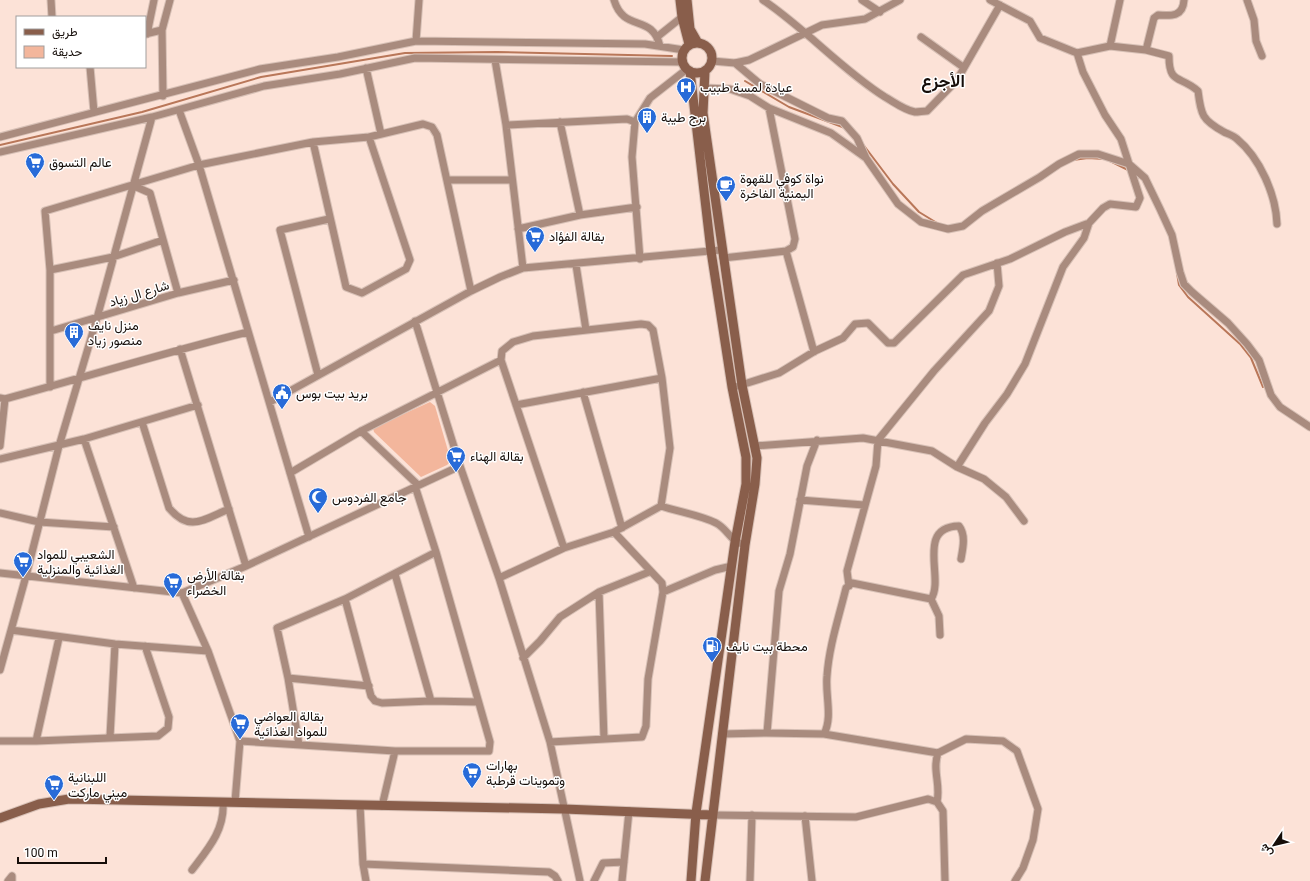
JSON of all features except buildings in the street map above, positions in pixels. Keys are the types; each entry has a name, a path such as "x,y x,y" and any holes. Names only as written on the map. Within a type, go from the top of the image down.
{"main road":[{"path":"680,0 682,17 690,46"},
{"path":"686,0 690,29 690,46 686,67 711,251 737,386 756,458 755,484 745,545 712,815 706,881"},
{"path":"690,46 704,44 710,50 712,61 705,71 703,113 722,254 746,457 746,484 735,542 696,813 691,881"},
{"path":"686,67 698,73 705,71"},
{"path":"0,818 39,804 69,799 564,809 696,813 712,815"}],"street":[{"path":"51,0 52,16"},
{"path":"154,0 146,34 162,30"},
{"path":"163,96 162,30 170,0"},
{"path":"416,41 419,0"},
{"path":"614,0 616,7 625,18 648,26 657,38 660,46"},
{"path":"763,0 805,32 822,49 870,87 902,107 915,112 927,111 935,105 957,80 963,67 1000,5"},
{"path":"862,0 880,12"},
{"path":"712,61 735,63 749,60 822,25 865,19 900,0"},
{"path":"990,0 1030,21 1040,38 1076,53 1110,46 1146,50 1169,56 1169,70 1173,77 1191,84 1198,91 1201,114 1209,124 1237,139 1251,155 1268,183 1277,212 1277,224"},
{"path":"1110,46 1120,0"},
{"path":"1146,50 1154,18 1158,15 1172,16 1178,13 1184,4 1184,0"},
{"path":"1247,0 1254,20 1256,41 1262,56"},
{"path":"657,38 682,17"},
{"path":"921,37 963,67"},
{"path":"0,137 94,112 163,96 260,69 338,57 416,41 690,46"},
{"path":"957,467 985,423 1007,394 1025,364 1060,274 1084,238 1089,223 1103,208 1110,204 1136,207 1138,205 1140,198 1121,139 1105,115 1083,72 1076,53"},
{"path":"0,152 152,117 264,86 415,58 686,67"},
{"path":"495,60 506,126 511,180 523,268"},
{"path":"735,63 760,84 828,118 842,121 857,138 866,158 898,204 921,222 948,229 963,226 982,211 1059,164 1079,154 1098,154 1129,164 1145,178 1172,235 1184,284 1228,323 1247,344 1259,360 1271,395 1280,407 1310,427"},
{"path":"640,259 632,157 634,122 650,98 686,67"},
{"path":"90,68 94,112"},
{"path":"366,68 381,134"},
{"path":"704,88 730,89 750,96 769,108 832,133 866,158"},
{"path":"270,402 471,291 523,268 640,259 711,251 722,254 786,251 793,247 795,239 769,108"},
{"path":"179,110 199,165 309,537"},
{"path":"0,670 26,576 59,446 97,318 152,117"},
{"path":"506,126 627,119 634,122"},
{"path":"560,122 580,215"},
{"path":"50,387 50,270 45,211 134,186 199,165 313,142 369,137 423,124 432,127 437,135 471,291"},
{"path":"313,142 329,219 346,287 362,292 406,269 410,260 369,137"},
{"path":"447,180 511,180"},
{"path":"134,186 150,193 178,293"},
{"path":"518,229 580,215 637,207"},
{"path":"318,375 280,230 329,219"},
{"path":"737,386 779,373 814,352 843,338 855,324 868,323 888,343 894,343 962,275 1010,259 1065,232 1089,223"},
{"path":"50,270 113,256 163,240"},
{"path":"786,251 814,352"},
{"path":"849,586 847,571 876,466 878,440 934,371 989,311 999,286 997,263"},
{"path":"576,264 586,330"},
{"name":"شارع ال زياد","path":"51,331 178,293 234,280"},
{"path":"415,321 460,466 499,578 522,658 550,742 580,881"},
{"path":"564,548 501,360 502,351 513,342 533,336 641,324 648,325 653,330 662,378 670,448 661,506"},
{"path":"0,446 2,398 78,380 180,349 248,332"},
{"path":"180,349 198,404 246,566"},
{"path":"290,473 361,431 501,360"},
{"path":"516,405 662,378"},
{"path":"582,392 622,528"},
{"path":"0,459 59,446 198,404"},
{"path":"142,422 169,508 179,520 196,523 229,509"},
{"path":"240,741 395,751 489,751 490,742 417,486 361,431"},
{"path":"754,446 817,440 863,438 932,451 957,467 984,479 1006,497 1024,521"},
{"path":"84,439 134,588"},
{"path":"767,733 780,591 790,554 807,466 817,440"},
{"path":"0,572 182,593 246,566 460,466"},
{"path":"800,500 864,505"},
{"path":"499,578 564,548 614,532 661,506 716,523 727,532 735,542 745,545"},
{"path":"0,513 40,522 114,527"},
{"path":"931,599 936,592 933,559 934,545 939,535 946,528 959,526 962,531 963,543 961,559"},
{"path":"550,742 642,737 646,726 648,679 663,592 662,583 614,532"},
{"path":"299,745 288,678 277,628 345,599 436,552"},
{"path":"663,592 715,570 732,566"},
{"path":"522,658 540,641 560,617 599,592 650,572"},
{"path":"395,574 431,701"},
{"path":"824,734 828,721 828,669 833,640 846,588 852,583 862,584 931,599 940,616 940,635"},
{"path":"599,592 604,739"},
{"path":"182,593 208,651 240,741 235,802"},
{"path":"345,599 374,701 382,703 431,701 478,702"},
{"path":"11,630 59,638 115,644 208,651"},
{"path":"36,741 59,638"},
{"path":"110,737 115,644"},
{"path":"0,741 158,736 168,728 169,717 145,646"},
{"path":"288,678 369,686"},
{"path":"722,734 824,734 938,753 966,739 1003,741 1017,751 1038,809 1033,840 1023,868 1015,881"},
{"path":"382,806 395,751"},
{"path":"937,802 940,790 935,771 938,753"},
{"path":"712,815 856,816 928,799 937,802 943,811 945,881"},
{"path":"192,870 214,840 220,828 224,813 222,802"},
{"path":"360,805 363,864 366,881"},
{"path":"622,881 629,811"},
{"path":"750,881 752,815"},
{"path":"805,816 812,881"},
{"path":"594,881 603,863 624,862"},
{"path":"363,864 549,872 556,876 558,881"},
{"path":"8,881 12,876 12,881"}],"green space":[{"path":"430,402 435,406 451,461 447,465 421,477 374,432 373,428"}],"waterway":[{"path":"0,145 142,112 261,77 405,53 497,52 672,56"},
{"path":"745,81 789,107 845,128"},
{"path":"862,143 893,184 919,212 937,223"},
{"path":"1073,160 1088,158 1104,159"},
{"path":"1110,161 1128,170"},
{"path":"1177,273 1179,285 1188,297 1240,344 1251,358 1263,387"}],"place":[{"name":"عيادة لمسة طبيب","path":"686,104"},
{"name":"برج طيبة","path":"647,134"},
{"name":"عالم التسوق","path":"35,179"},
{"name":"نواة كوفي للقهوة اليمنية الفاخرة","path":"726,202"},
{"name":"بقالة الفؤاد","path":"535,253"},
{"name":"منزل نايف منصور زياد","path":"74,349"},
{"name":"بريد بيت بوس","path":"282,410"},
{"name":"بقالة الهناء","path":"456,473"},
{"name":"جامع الفردوس","path":"318,514"},
{"name":"الشعيبي للمواد الغذائية والمنزلية","path":"23,578"},
{"name":"بقالة الأرض الخضراء","path":"173,599"},
{"name":"محطة بيت نايف","path":"712,663"},
{"name":"بقالة العواضي للمواد الغذائية","path":"240,740"},
{"name":"بهارات وتموينات قرطبة","path":"472,789"},
{"name":"اللبنانية ميني ماركت","path":"54,801"}],"district":[{"name":"الأجزع","path":"943,81"}]}
